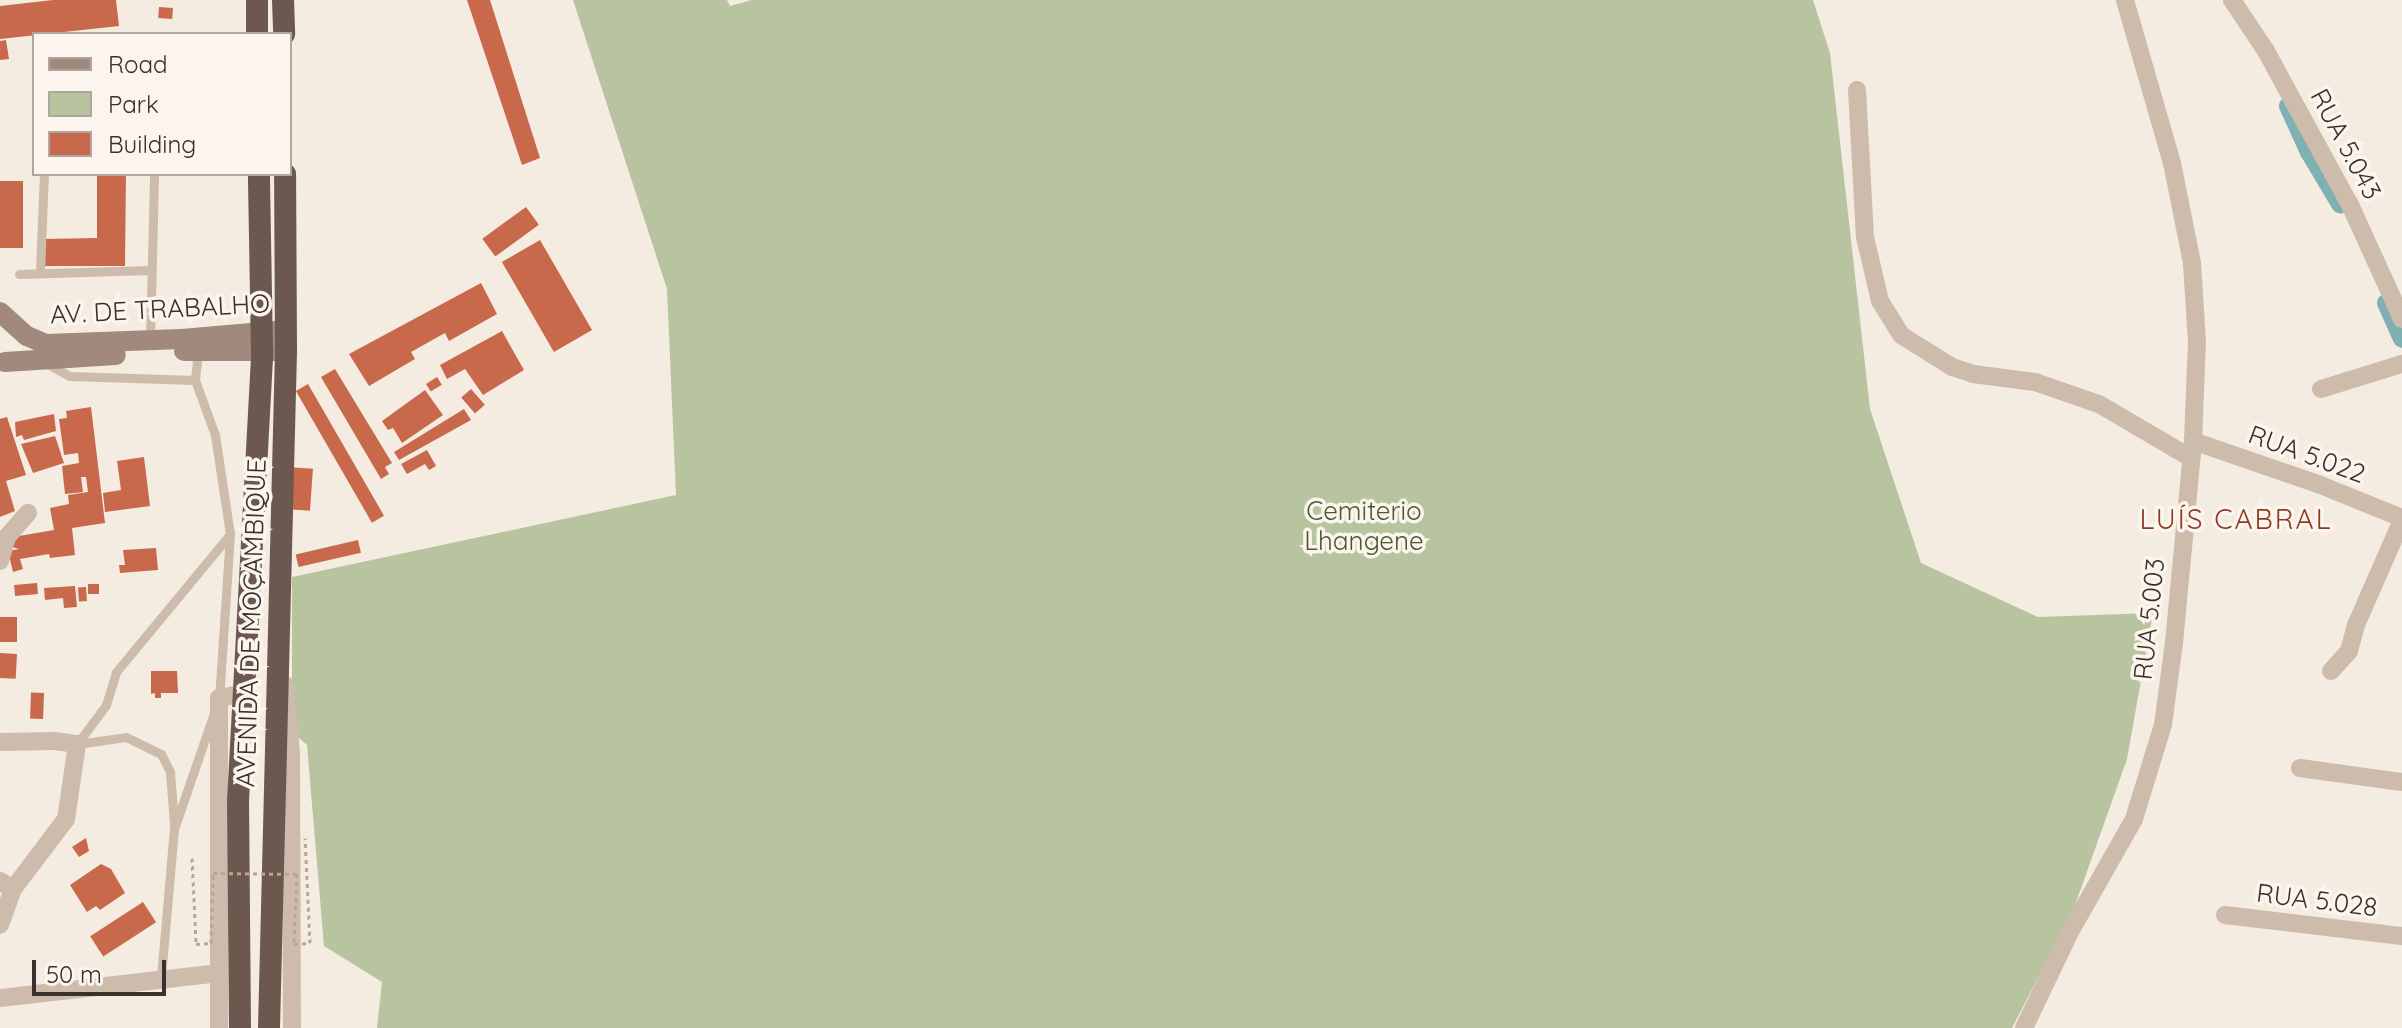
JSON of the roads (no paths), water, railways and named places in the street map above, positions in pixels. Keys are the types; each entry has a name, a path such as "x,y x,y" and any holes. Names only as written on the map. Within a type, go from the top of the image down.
{"highway":[{"path":"257,0 257,32"},
{"path":"283,0 284,32"},
{"name":"AVENIDA DE MOÇAMBIQUE","path":"240,1028 238,801 262,341 259,176"},
{"name":"AVENIDA DE MOÇAMBIQUE","path":"269,1028 286,340 285,176"}],"main road":[{"name":"AV. DE TRABALHO","path":"2,314 27,336 46,344 286,340"},
{"name":"AV. DE TRABALHO","path":"2,314 11,343 2,364"},
{"path":"2,364 41,359 198,351 262,341"}],"street":[{"name":"RUA 5.003","path":"2024,1028 2071,930 2134,819 2163,725 2192,449 2197,343 2192,263 2172,163 2125,0"},
{"name":"RUA 5.043","path":"2232,0 2266,51 2351,207 2402,319"},
{"name":"RUA 5.022","path":"1857,90 1865,237 1880,301 1901,335 1952,367 1973,374 2035,382 2099,404 2192,449 2318,484 2402,519"},
{"path":"2321,389 2402,364"},
{"path":"0,561 7,537 28,513"},
{"path":"2331,671 2349,651 2356,625 2373,594 2402,519"},
{"path":"278,668 288,697 291,753 292,1028"},
{"path":"219,1028 218,973 222,916 218,864 219,698 245,693"},
{"path":"0,742 55,741 77,744 66,819 7,885 0,925"},
{"path":"2300,768 2402,782"},
{"name":"RUA 5.028","path":"2225,915 2402,936"},
{"path":"0,998 161,977 218,973"}],"lane":[{"path":"40,272 44,176"},
{"path":"150,341 154,176"},
{"path":"19,274 150,270"},
{"path":"174,829 219,698 230,534 215,435 195,380 198,351"},
{"path":"41,359 69,376 195,380"},
{"path":"77,744 106,705 116,672 230,534"},
{"path":"77,744 126,737 161,754 170,772 174,829 161,977"}],"waterway":[{"path":"2288,106 2309,152 2340,204"},
{"path":"2386,303 2402,339"}],"district":[{"name":"LUÍS CABRAL","path":"2236,519"}],"park label":[{"name":"Cemiterio Lhangene","path":"1364,526"}]}
